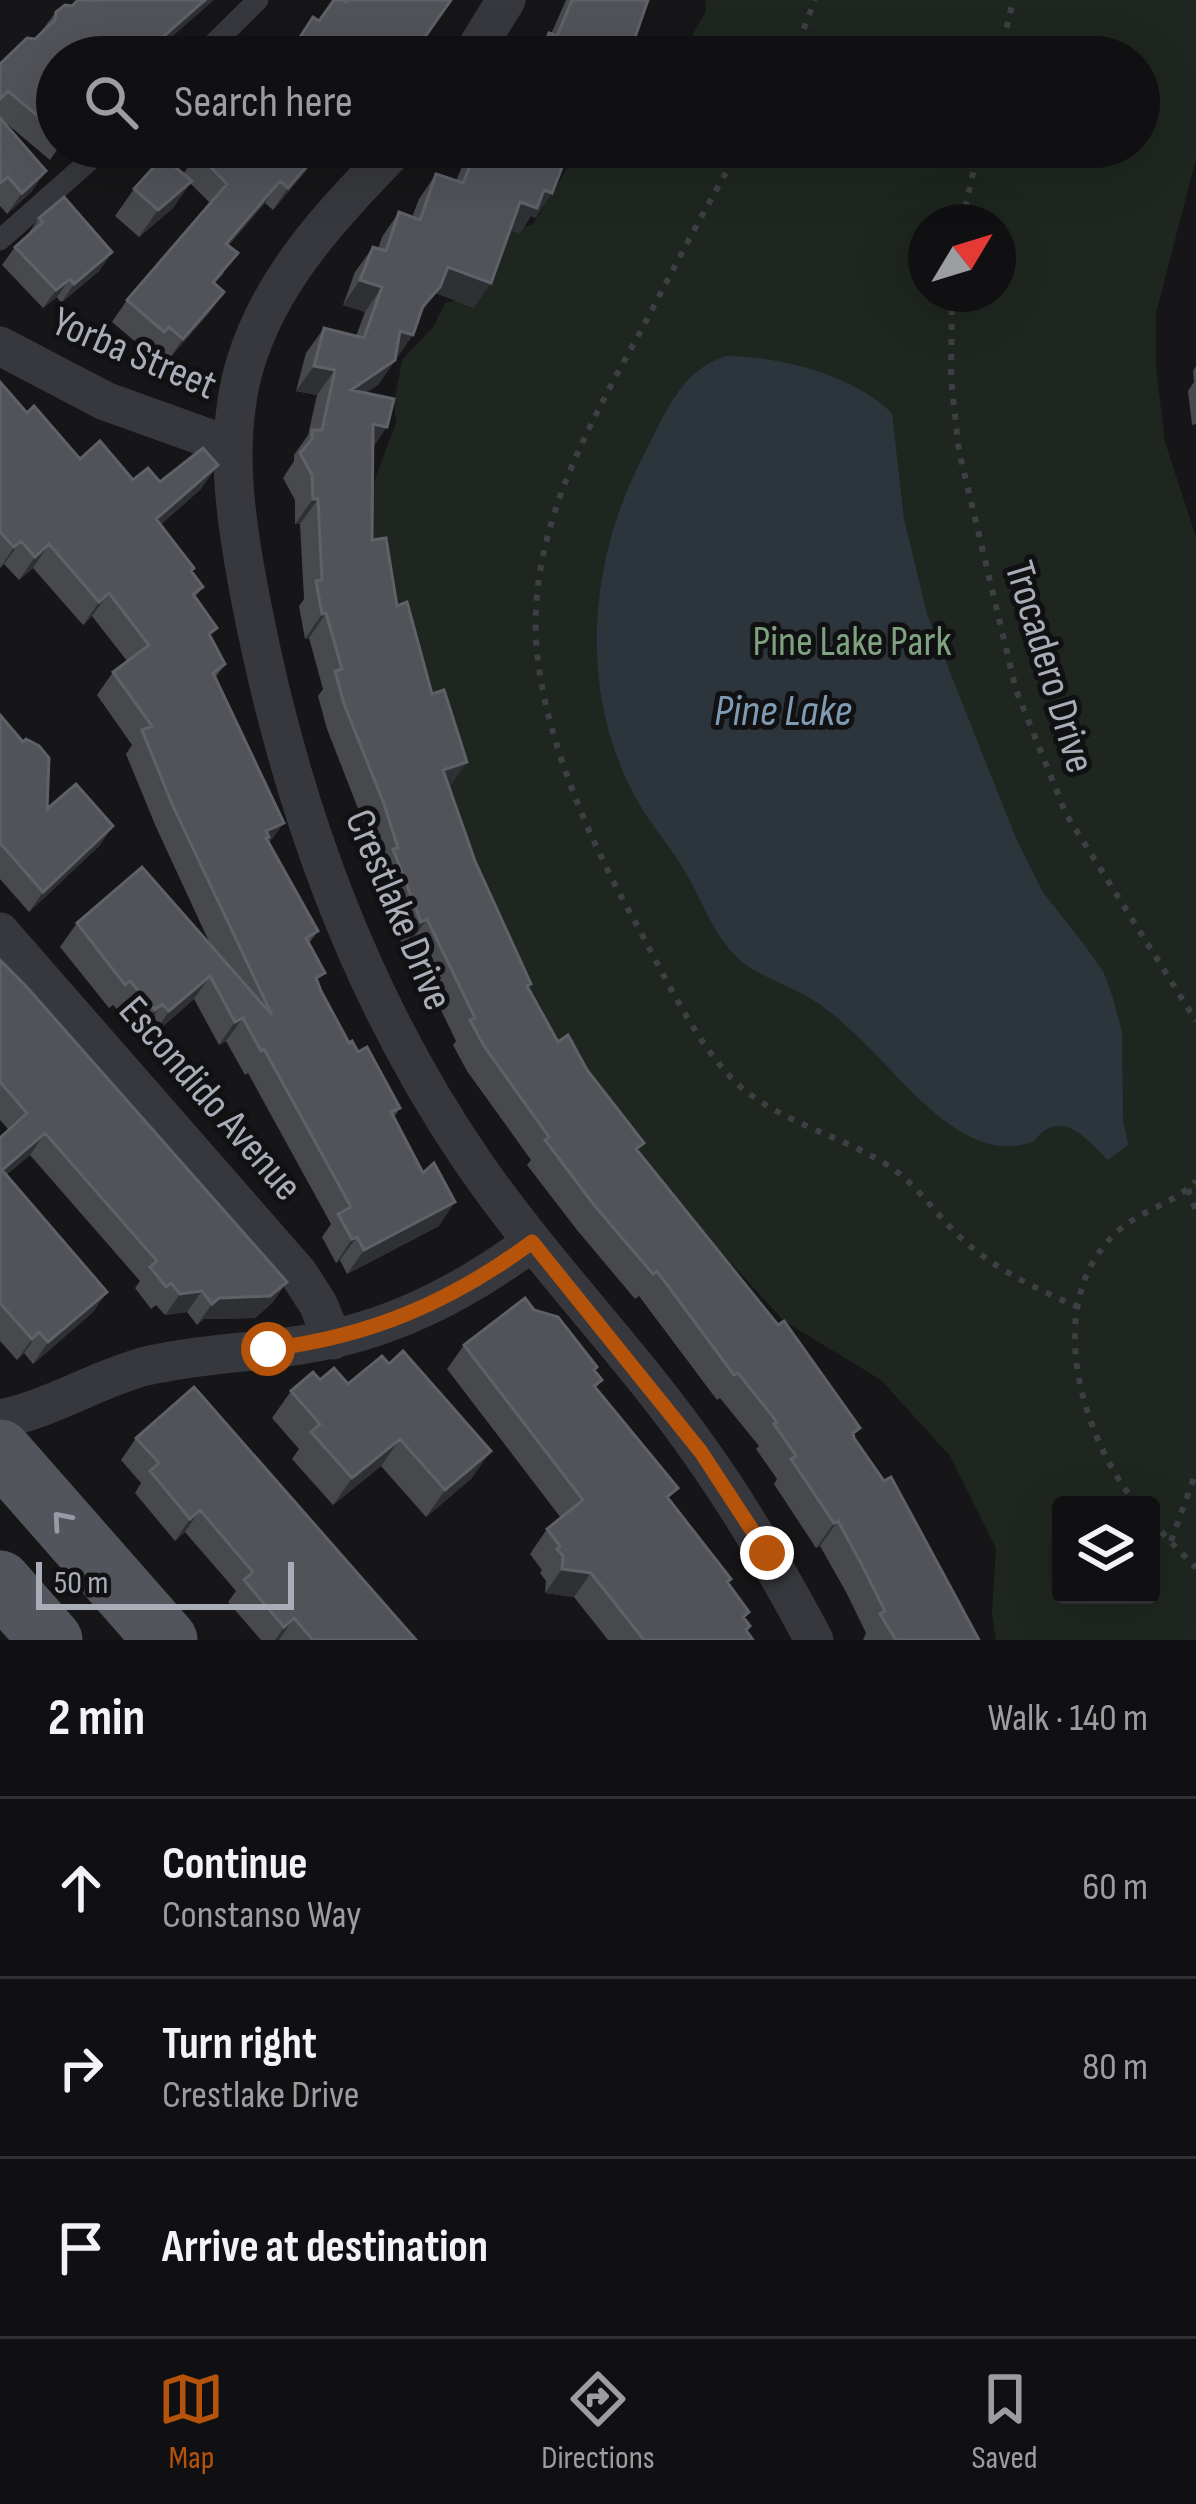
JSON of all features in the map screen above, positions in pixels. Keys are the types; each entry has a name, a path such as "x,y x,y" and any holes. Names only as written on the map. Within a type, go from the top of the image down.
{"main road":[{"path":"0,1450 166,1640"},
{"path":"0,1582 51,1640"}],"street":[{"path":"484,36 506,0"},
{"name":"Crestlake Drive","path":"378,168 308,243 273,298 245,365 236,406 236,513 256,628 284,745 325,872 369,978 411,1062 473,1162 532,1242 701,1452 767,1553 814,1640"},
{"name":"Yorba Street","path":"0,346 105,401 233,447"},
{"name":"Escondido Avenue","path":"0,932 298,1273 333,1340"},
{"path":"0,1419 158,1364 333,1340 427,1308 532,1242"}],"lane":[{"path":"221,36 258,0"},
{"path":"0,240 81,168"}],"path":[{"path":"801,36 815,0"},
{"path":"1005,36 1013,0"},
{"path":"729,168 610,386 551,525 536,612 538,659 558,739 600,858 705,1045 731,1078 764,1104 882,1161 918,1189 971,1247 1078,1307"},
{"path":"966,204 975,168"},
{"name":"Trocadero Drive","path":"952,312 951,379 959,451 1016,690 1066,814 1196,1021"},
{"path":"1131,1496 1110,1467 1088,1416 1078,1360 1078,1307 1097,1257 1117,1232 1196,1181"},
{"path":"1188,1189 1196,1197"},
{"path":"1188,1189 1196,1211"},
{"path":"1171,1541 1196,1472"},
{"path":"1160,1530 1196,1568"}],"green space":[{"name":"Pine Lake Park","path":"706,0 1196,0 1196,159 1156,313 1156,366 1165,442 1196,537 1196,1640 996,1640 992,1614 996,1548 950,1456 881,1380 784,1321 669,1196 587,1085 510,963 469,870 373,564 366,503 396,423 394,403 402,360 433,327 445,303 485,293 479,259 497,232 532,225 567,168 1160,168 1160,36 691,36 705,13"}],"water":[{"name":"Pine Lake","path":"726,356 815,370 857,388 892,413 904,519 927,614 1015,836 1042,891 1104,973 1113,998 1122,1032 1123,1120 1128,1145 1108,1160 1081,1135 1063,1126 1053,1126 1034,1141 1009,1146 985,1143 962,1132 919,1099 830,1012 740,959 716,931 620,764 598,676 601,586 610,541 624,498 675,396 697,372"}],"building":[{"path":"78,0 205,0 164,36 38,36 55,20 56,12"},
{"path":"334,0 451,0 426,36 301,36 313,17 319,21"},
{"path":"572,0 648,0 635,36 557,36"},
{"path":"27,38 35,39 36,114 8,91 0,99 0,64"},
{"path":"0,118 36,159 36,168 46,171 22,193 8,177 0,183"},
{"path":"153,168 176,168 192,181 158,210 134,189"},
{"path":"212,168 305,168 288,188 280,181 226,244 238,253 213,282 224,292 183,339 169,327 164,332 127,300 227,184"},
{"path":"469,168 562,168 552,193 544,190 537,208 520,202 491,283 448,267 440,287 423,306 413,335 400,331 395,360 351,390 394,399 387,427 373,424 372,540 386,538 397,606 407,602 432,694 444,690 467,762 443,770 475,861 531,984 527,986 558,1042 568,1035 587,1070 644,1143 636,1149 778,1325 784,1321 860,1428 854,1438 884,1481 891,1477 979,1640 896,1640 838,1521 834,1523 791,1459 796,1456 777,1422 738,1373 734,1375 657,1271 653,1274 594,1205 484,1046 427,919 421,922 393,849 398,848 384,804 335,671 342,669 316,581 322,580 318,499 313,499 312,475 300,453 312,439 312,430 322,430 335,370 314,366 324,328 364,338 382,287 360,280 373,247 386,251 399,212 420,220 436,174 463,183"},
{"path":"64,197 112,252 74,284 70,279 56,290 15,247"},
{"path":"0,382 27,413 34,406 80,459 100,441 133,480 148,468 160,482 203,448 218,465 156,519 203,587 193,594 217,628 209,634 225,664 213,673 284,823 266,831 266,838 318,931 306,938 325,973 316,978 321,991 349,1043 358,1052 367,1047 400,1108 391,1112 423,1173 434,1163 455,1202 364,1250 338,1214 351,1207 264,1049 261,1051 243,1018 235,1022 210,976 169,1011 162,1004 155,1010 130,981 125,985 77,923 142,867 272,1015 172,804 142,730 152,726 113,672 149,645 109,593 99,602 49,544 35,557 21,541 14,547 0,532"},
{"path":"0,715 23,742 26,739 39,746 49,758 47,809 76,784 113,826 43,892 0,843"},
{"path":"0,960 287,1282 270,1296 219,1298 212,1304 202,1291 180,1294 171,1283 166,1287 150,1267 157,1261 45,1133 2,1170 107,1292 48,1342 39,1332 32,1339 0,1303 0,1138 27,1113 0,1082"},
{"path":"525,1298 534,1310 558,1317 597,1367 594,1370 602,1380 594,1386 678,1488 667,1497 731,1579 727,1582 749,1612 743,1617 753,1640 644,1640 591,1573 562,1569 560,1546 547,1529 583,1500 464,1345"},
{"path":"403,1351 491,1451 445,1490 400,1439 352,1478 311,1432 320,1424 291,1391 313,1372 320,1380 334,1368 348,1384 382,1356 389,1364"},
{"path":"194,1387 416,1640 313,1640 294,1618 284,1627 244,1580 253,1572 200,1510 190,1519 150,1471 159,1463 136,1438"}],"route":[{"path":"268,1349 333,1340 397,1321 455,1293 532,1242 701,1452 767,1553"}]}
